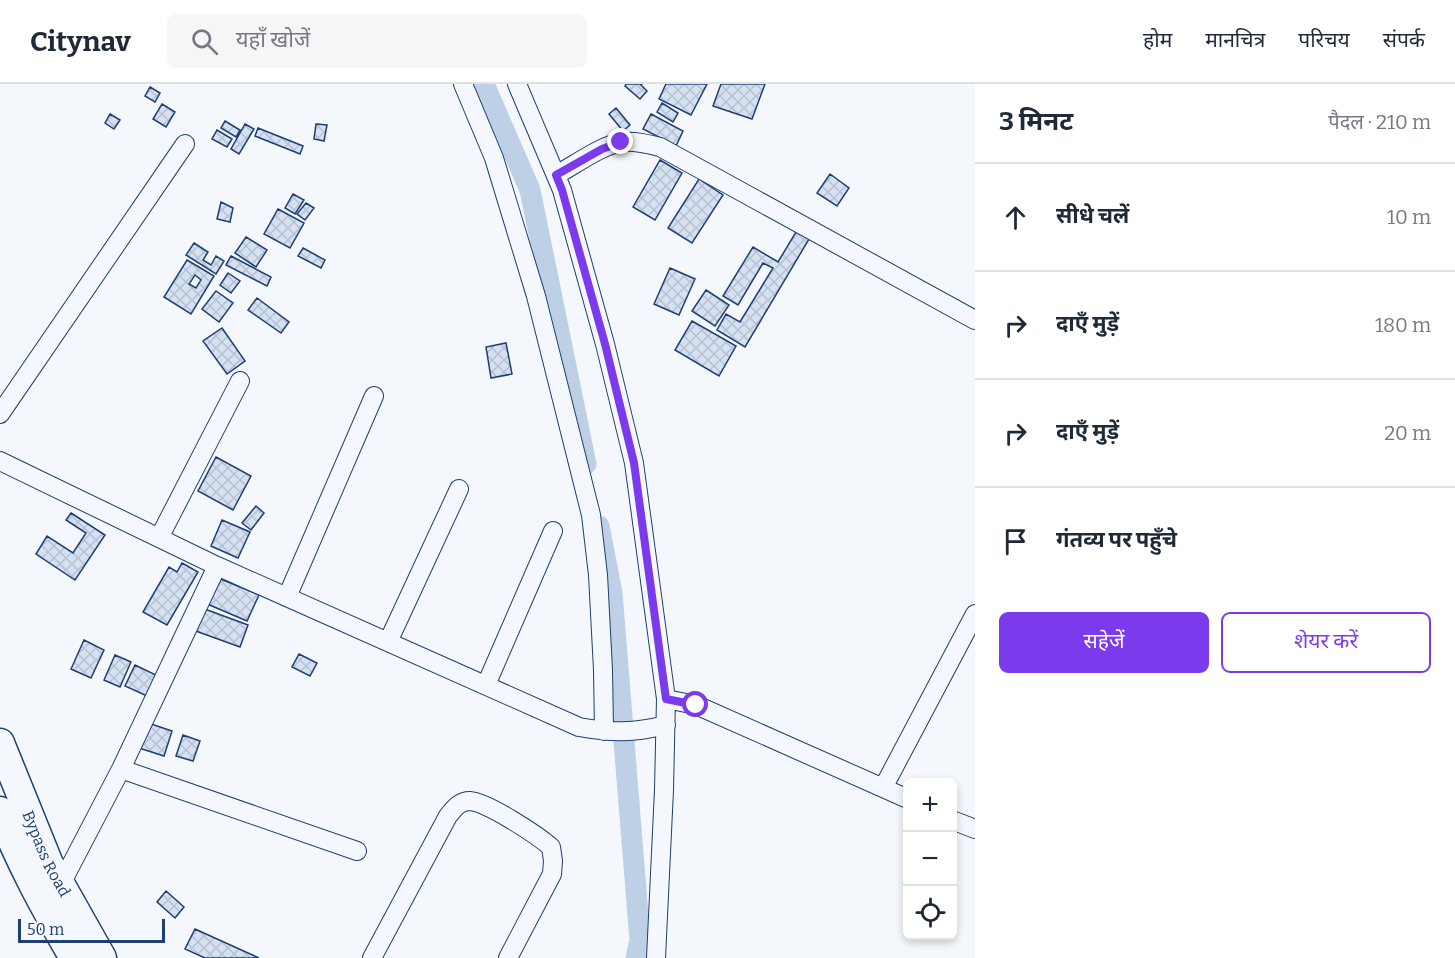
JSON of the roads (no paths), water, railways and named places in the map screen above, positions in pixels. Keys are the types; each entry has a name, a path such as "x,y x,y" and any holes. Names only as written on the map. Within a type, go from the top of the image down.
{"main road":[{"name":"Bypass Road","path":"0,743 49,864 102,958"},
{"name":"Bypass Road","path":"0,811 15,850 39,898 74,958"}],"street":[{"path":"463,84 494,158 536,296 591,515 598,574 603,670 610,732"},
{"path":"518,84 562,190 605,344 634,463 666,699 656,958"},
{"path":"556,175 602,149 621,142 640,142 660,147 975,320"},
{"path":"0,414 185,144"},
{"path":"159,538 240,381"},
{"path":"287,597 374,396"},
{"path":"0,461 217,566 579,727 610,732 647,730 666,725"},
{"path":"388,642 459,489"},
{"path":"486,685 553,531"},
{"path":"60,886 121,769 217,566"},
{"path":"883,788 975,615"},
{"path":"666,699 696,705 903,798"},
{"path":"121,769 357,851"},
{"path":"372,958 448,816 457,805 468,801 483,804 542,839 551,848 552,874 508,958"},
{"path":"957,822 975,829"}],"waterway":[{"path":"484,84 530,190 586,464"},
{"path":"599,526 612,593 640,940 636,958"}]}
